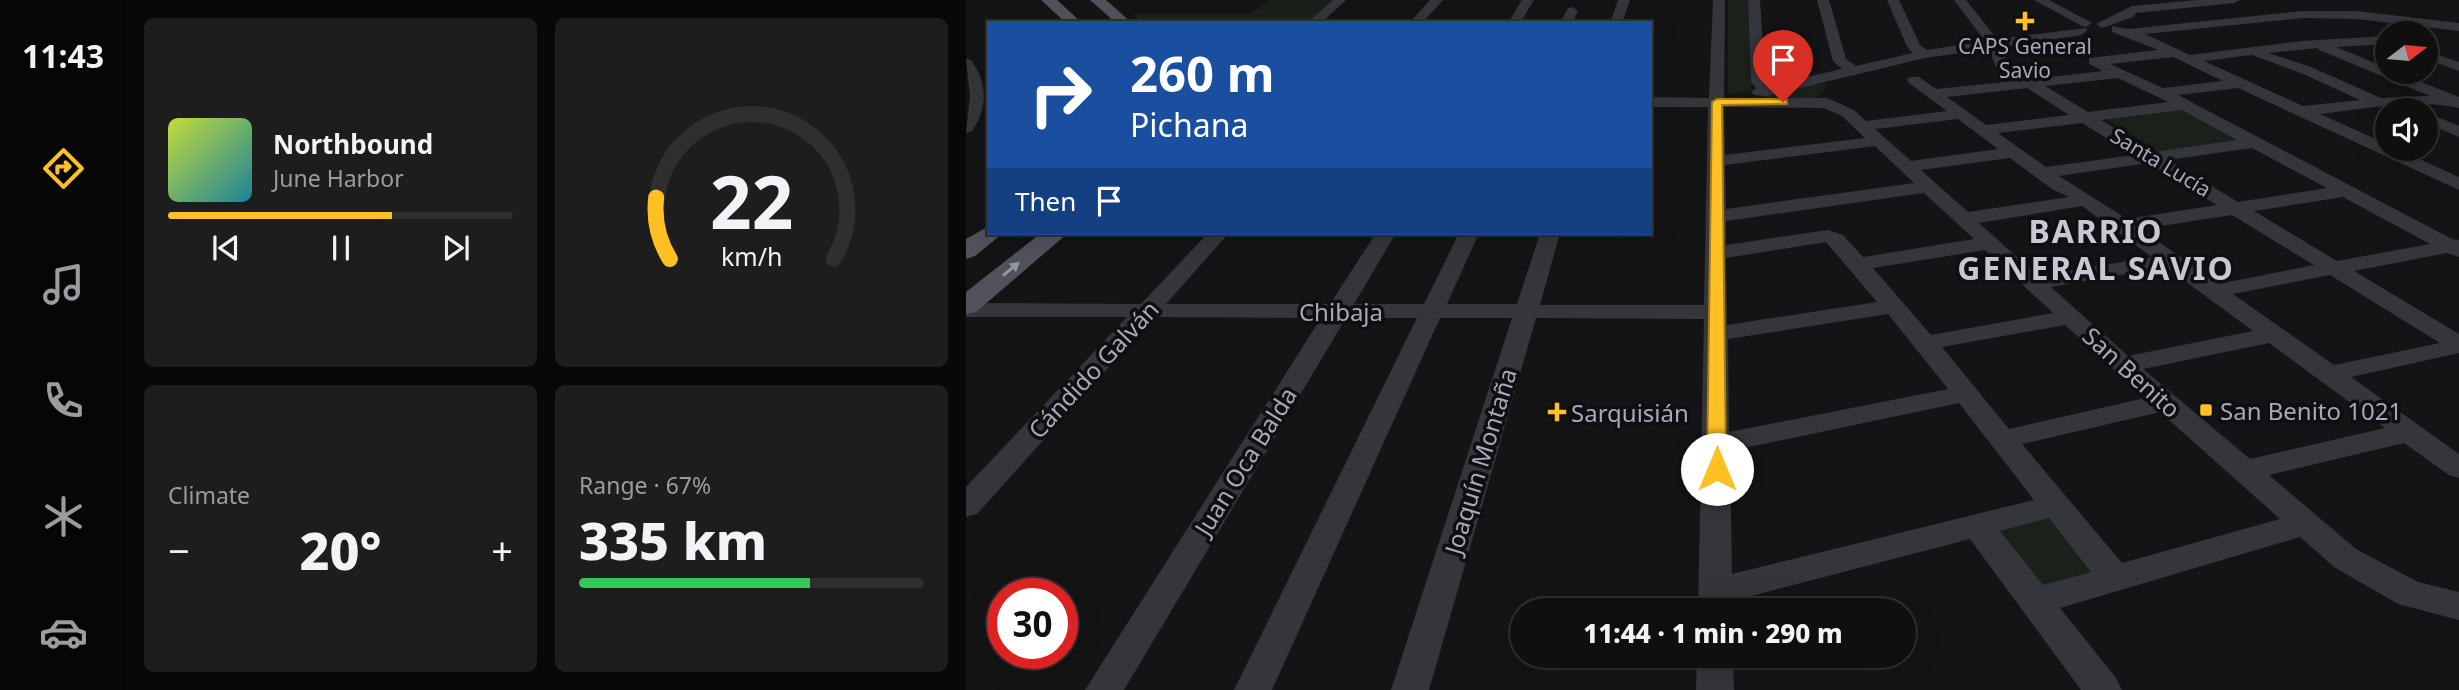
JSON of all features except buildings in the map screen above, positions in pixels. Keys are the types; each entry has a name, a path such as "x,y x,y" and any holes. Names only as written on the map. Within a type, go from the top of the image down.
{"main road":[{"path":"1048,0 1073,21"},
{"path":"1097,0 1123,21"},
{"path":"966,251 988,235"},
{"path":"966,308 1054,235"}],"street":[{"path":"1315,21 1340,0"},
{"path":"1417,21 1437,0"},
{"path":"1515,21 1528,0"},
{"path":"1617,21 1624,0"},
{"path":"1715,598 1717,161 1724,107 1719,0"},
{"path":"1754,0 1758,82 1767,91"},
{"path":"1823,0 1840,61 1853,70"},
{"path":"1893,0 1914,47 1925,54"},
{"name":"Santa Lucía","path":"1960,0 1992,43 2003,67 2459,345"},
{"path":"2040,0 2084,27"},
{"path":"2118,31 2129,14 2126,8 2234,0"},
{"path":"2278,5 2375,40"},
{"path":"1724,107 1748,95 1853,70 1925,54 2084,27 2118,31 2305,15 2349,14 2420,21 2423,12 2441,11"},
{"path":"2438,24 2459,27"},
{"path":"2118,31 2190,59 2459,184"},
{"path":"2438,39 2459,38"},
{"path":"2190,59 2317,44 2375,42"},
{"path":"2317,44 2457,102"},
{"path":"2174,52 2094,61 2186,105 2348,189 2344,191"},
{"path":"2248,52 2306,70 2375,98"},
{"path":"2438,59 2457,66"},
{"path":"966,128 974,116 972,100 978,92 967,67 987,65"},
{"path":"1934,94 2119,74"},
{"path":"1724,107 1827,103 1826,100 1836,84 1826,77"},
{"path":"1914,80 2043,173 2123,226 2459,468"},
{"path":"2162,93 2240,83"},
{"path":"1652,102 1798,108"},
{"path":"2438,102 2457,102"},
{"name":"San Benito","path":"1827,103 1848,113 2123,365 2344,558 2382,580 2451,610"},
{"path":"2302,111 2375,103"},
{"path":"1983,130 2186,105"},
{"path":"1717,161 1961,114"},
{"path":"2438,122 2459,132"},
{"path":"2043,173 2257,142"},
{"path":"1907,167 2014,152"},
{"path":"1718,216 1928,187"},
{"path":"2123,226 2344,191 2456,247"},
{"path":"1964,219 2086,200"},
{"name":"Cándido Galván","path":"966,506 1217,235"},
{"name":"Juan Oca Balda","path":"1104,690 1385,235"},
{"path":"1253,690 1468,235"},
{"name":"Joaquín Montaña","path":"1410,690 1549,235"},
{"path":"1717,253 1829,236 1836,239 1894,306 2116,580"},
{"path":"1858,264 1991,243"},
{"path":"2214,291 2456,247"},
{"path":"2034,283 2169,260"},
{"name":"Chibaja","path":"966,308 1526,311 1716,323 1894,306"},
{"path":"1924,343 2070,317"},
{"path":"2123,365 2272,335"},
{"path":"2329,374 2459,345"},
{"path":"1717,444 1965,394"},
{"path":"2001,440 2166,402"},
{"path":"2242,471 2410,432"},
{"path":"1729,598 2054,506"},
{"path":"2036,601 2303,524"},
{"path":"1978,526 2103,690"},
{"path":"1715,668 1715,690"}],"shaded area":[{"path":"1270,0 1335,0 1310,21 1141,21 1132,14 1250,14"},
{"path":"1728,0 1748,0 1751,90 1735,94 1728,92"},
{"path":"1820,83 1828,85 1817,98 1765,98 1761,95"},
{"path":"2183,108 2246,141 2162,153 2104,118"},
{"path":"2052,512 2106,575 2040,593 1992,527"}],"place":[{"name":"CAPS General Savio","path":"2025,21"},
{"name":"San Benito 1021","path":"2206,410"},
{"name":"Sarquisián","path":"1557,412"}],"district":[{"name":"BARRIO GENERAL SAVIO","path":"2096,248"}],"route":[{"path":"1717,469 1717,102 1783,102"}]}
